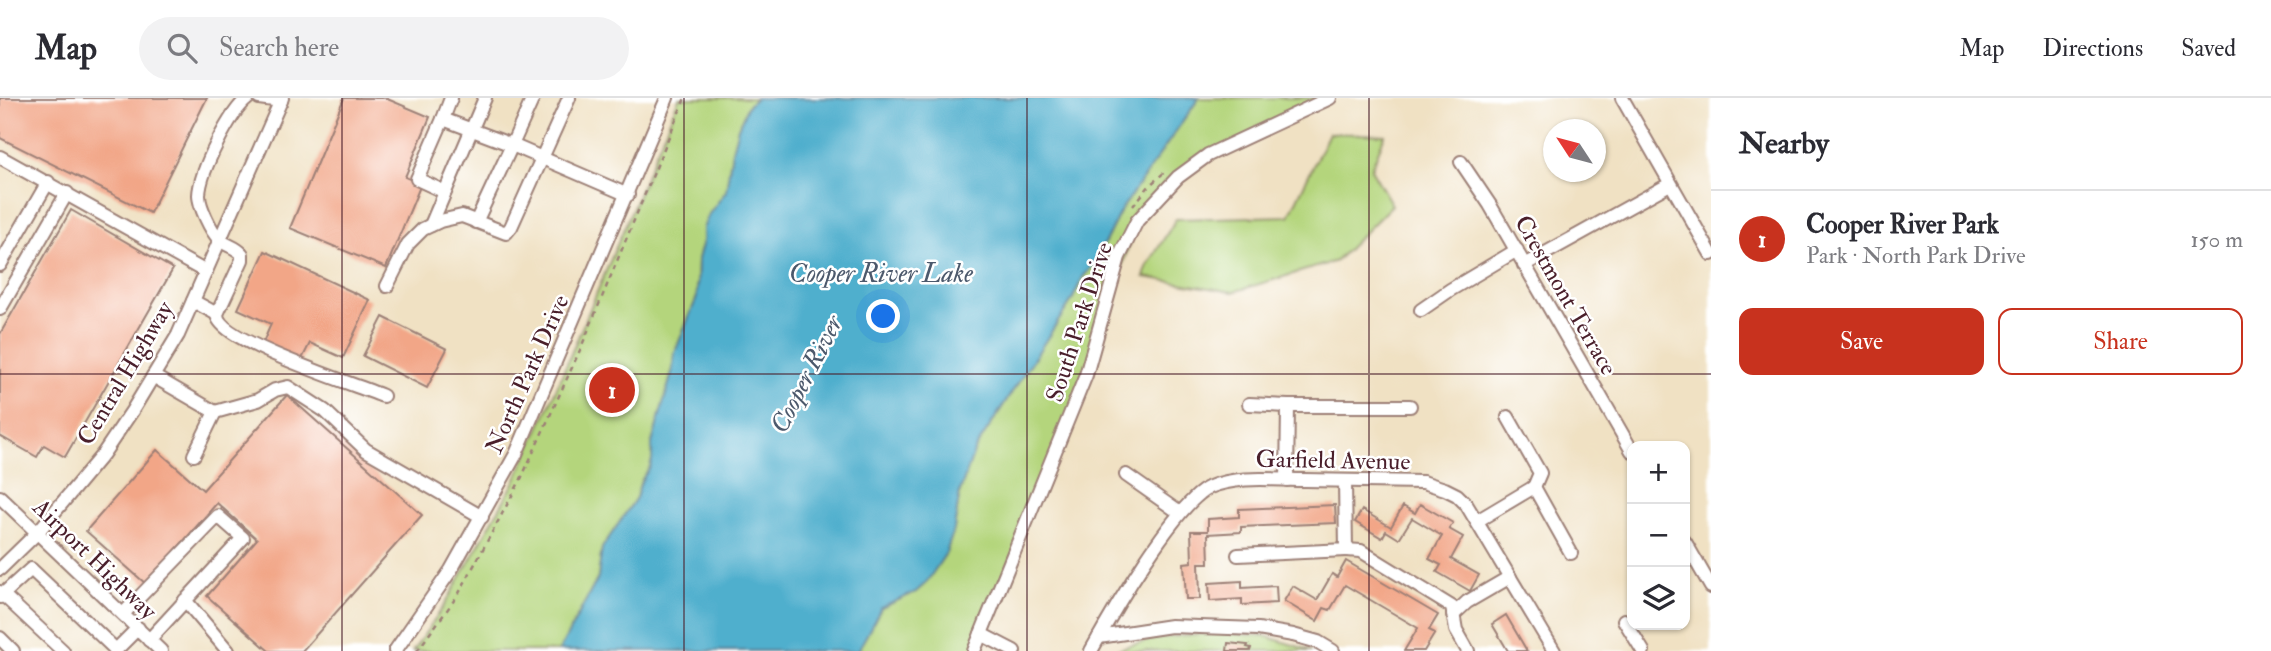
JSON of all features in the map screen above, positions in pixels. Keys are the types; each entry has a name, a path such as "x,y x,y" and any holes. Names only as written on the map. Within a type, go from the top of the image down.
{"street":[{"path":"248,98 239,105 206,164 199,192 200,203 220,240 236,247 242,254 242,260 217,319 222,326 269,352 383,396"},
{"path":"259,98 282,99"},
{"path":"445,192 417,179 451,98"},
{"path":"431,225 485,98"},
{"path":"476,222 533,98"},
{"path":"387,286 408,244 431,225 461,216 506,233 543,159 569,98"},
{"name":"North Park Drive","path":"395,651 451,570 516,454 667,98"},
{"name":"South Park Drive","path":"974,651 1086,375 1119,257 1137,221 1178,177 1208,155 1330,98"},
{"path":"1622,98 1711,254"},
{"name":"Central Highway","path":"0,569 37,533 103,454 178,335 282,99"},
{"path":"443,119 512,145 628,195"},
{"path":"0,157 206,272"},
{"name":"Crestmont Terrace","path":"1461,162 1517,250 1627,442"},
{"path":"0,265 48,182"},
{"path":"1524,265 1671,184"},
{"path":"0,309 67,193"},
{"path":"1421,310 1517,250"},
{"path":"193,301 217,314"},
{"path":"153,376 215,412 258,400 275,390 288,387 325,411 366,450 482,517"},
{"path":"1249,404 1410,405"},
{"path":"1287,480 1288,406"},
{"path":"194,454 215,412"},
{"path":"1477,521 1534,487 1540,473 1508,417"},
{"path":"1126,475 1180,513"},
{"name":"Garfield Avenue","path":"1091,651 1180,513 1196,495 1210,487 1239,480 1423,482 1457,495 1477,521 1554,651"},
{"path":"1345,481 1346,550"},
{"path":"1534,487 1571,553"},
{"name":"Airport Highway","path":"3,507 37,533 161,651"},
{"path":"123,614 218,516 243,538 149,640"},
{"path":"1690,550 1711,587"},
{"path":"1238,555 1361,551 1452,607 1456,630 1468,651"},
{"path":"16,553 116,651 138,628"},
{"path":"31,569 1,594 64,651"},
{"path":"1453,615 1468,601 1510,577"},
{"path":"186,600 228,651"},
{"path":"1624,620 1643,651"},
{"path":"1099,637 1171,626 1258,629 1318,642 1333,651"},
{"path":"981,634 1014,651"},
{"path":"0,638 13,651"}],"green space":[{"path":"679,98 756,98 748,105 738,128 727,191 720,201 698,259 697,297 675,352 672,373 652,443 650,467 641,481 636,498 602,548 598,578 559,651 413,651 444,606 514,483"},
{"path":"1199,98 1330,98 1208,155 1137,221 1086,375 974,651 858,651 881,608 916,592 946,553 954,529 960,491 975,449 1072,300 1083,277 1094,264 1121,210"},
{"path":"1329,133 1385,135 1371,169 1392,205 1336,261 1233,292 1144,277 1148,265 1176,219 1289,216"},
{"path":"1223,633 1265,636 1312,651 1113,651 1154,640"}],"water":[{"name":"Cooper River Lake","path":"756,98 1199,98 1121,210 1094,264 1083,277 1072,300 975,449 960,491 954,529 946,553 926,583 916,592 881,608 858,651 559,651 598,578 602,548 636,498 641,481 650,467 652,443 672,373 675,352 697,297 698,259 703,228 709,214 726,191 738,128 748,105"}],"building":[{"path":"0,98 207,98 150,213 0,138"},
{"path":"344,98 385,98 430,117 405,177 421,184 386,268 290,228"},
{"path":"71,210 173,269 65,457 44,445 37,457 0,436 0,334"},
{"path":"265,251 370,300 343,358 310,343 300,363 262,345 271,324 238,309"},
{"path":"383,317 447,349 427,388 363,356"},
{"path":"287,395 422,515 302,651 269,651 207,596 257,539 217,503 146,584 86,531 157,450 203,490"},
{"path":"1420,504 1453,523 1449,529 1463,537 1451,559 1479,575 1470,591 1437,572 1441,565 1429,559 1442,536 1412,518 1399,539 1386,531 1382,538 1355,522 1362,510 1391,527 1403,506 1415,513"},
{"path":"1335,505 1336,523 1241,527 1241,532 1208,534 1209,563 1199,563 1200,599 1186,599 1184,563 1192,562 1191,531 1208,531 1208,519 1239,517 1239,509"},
{"path":"1346,561 1438,615 1429,630 1435,633 1424,651 1404,651 1418,628 1345,585 1330,610 1324,608 1317,621 1284,601 1293,586 1317,600 1332,574 1337,577"},
{"path":"1242,581 1242,588 1276,586 1277,603 1242,605 1242,599 1210,601 1209,583"},
{"path":"1506,615 1527,651 1508,651 1492,624"},
{"path":"1228,643 1248,645 1247,647 1251,648 1250,651 1227,651"}],"place":[{"name":"Cooper River Park","path":"612,390"}],"water label":[{"name":"Cooper River","path":"806,374"}]}
